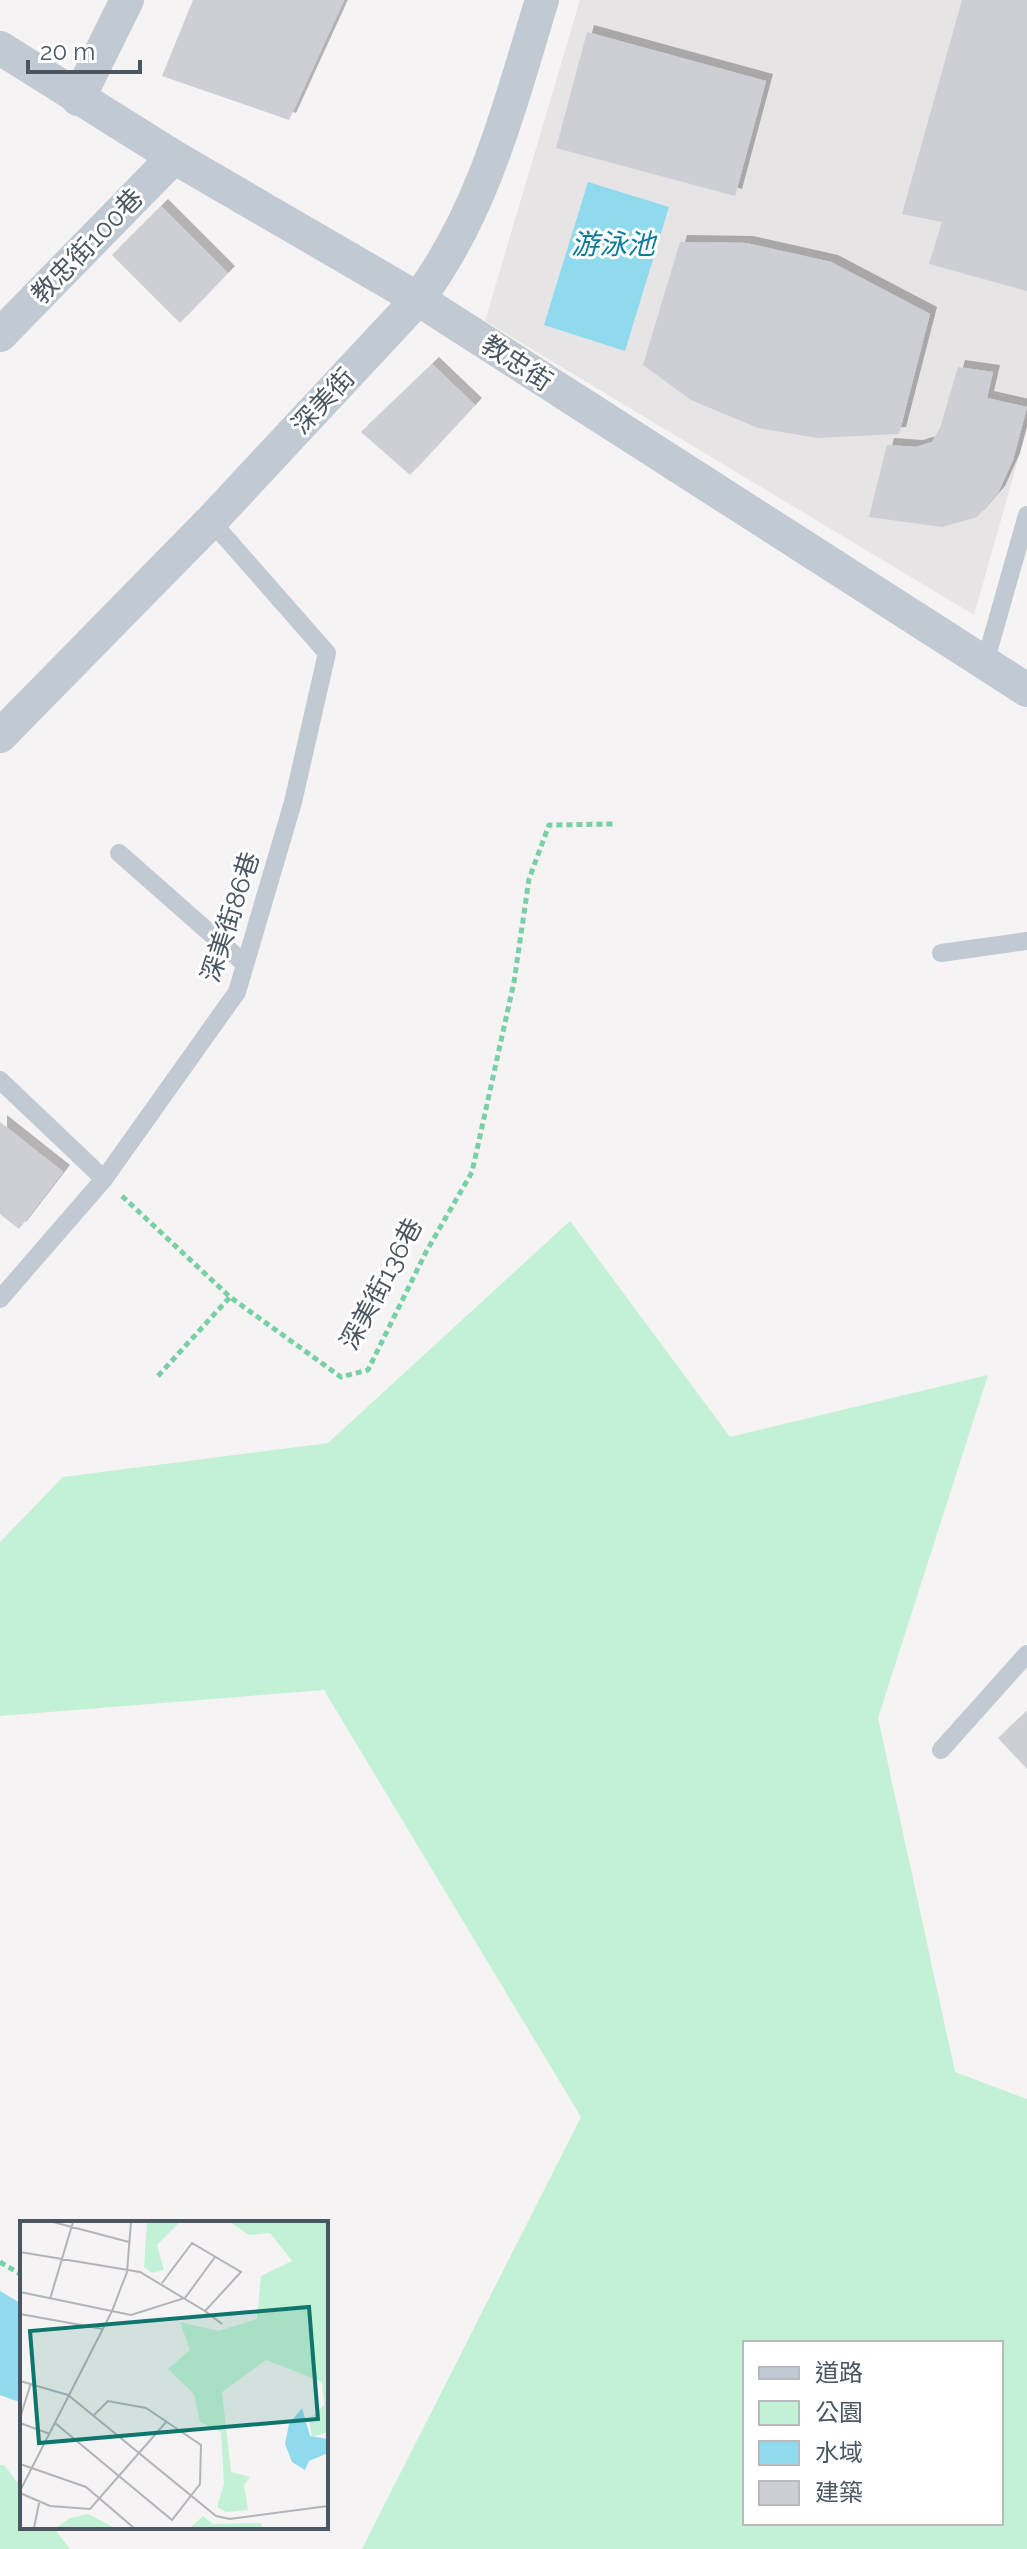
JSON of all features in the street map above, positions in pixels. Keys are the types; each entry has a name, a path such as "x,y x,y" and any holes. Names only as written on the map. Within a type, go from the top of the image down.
{"street":[{"path":"78,99 127,0"},
{"name":"深美街","path":"0,736 211,521 418,299 442,266 493,162 542,0"},
{"name":"教忠街","path":"0,48 174,157 418,299 1027,690"},
{"name":"教忠街100巷","path":"0,335 174,157"}],"lane":[{"path":"985,663 1027,515"},
{"name":"深美街86巷","path":"0,1299 104,1179 237,992 293,802 327,653 211,521"},
{"path":"119,853 245,964"},
{"path":"941,953 1027,941"},
{"path":"0,1080 104,1179"},
{"path":"941,1750 1027,1654"}],"path":[{"name":"深美街136巷","path":"104,1179 230,1297 341,1377 368,1370 426,1252 472,1172 514,982 529,879 549,825 613,824"},
{"path":"158,1376 230,1297"},
{"path":"0,2262 20,2274"}],"shaded area":[{"path":"580,0 1027,0 1027,428 974,615 485,321"}],"green space":[{"path":"570,1221 730,1437 988,1375 878,1718 955,2072 1027,2099 1027,2549 362,2549 581,2117 324,1690 0,1716 0,1542 63,1477 328,1443"},
{"path":"0,2465 4,2465 20,2485 20,2529 55,2529 70,2549 0,2549"}],"water":[{"name":"游泳池","path":"588,182 669,207 625,351 544,325"},
{"path":"0,2291 20,2303 20,2402 0,2395"}],"building":[{"path":"193,0 344,0 289,120 162,76"},
{"path":"962,0 1027,0 1027,291 929,264 942,222 902,214"},
{"path":"587,32 766,81 735,196 556,148"},
{"path":"161,206 228,273 180,323 112,255"},
{"path":"680,242 746,243 831,262 930,314 899,434 817,438 758,428 691,400 643,365"},
{"path":"432,364 475,405 410,475 361,432"},
{"path":"958,367 993,372 987,398 1027,407 1013,460 998,493 977,517 942,527 869,517 887,445 916,447 932,442 940,428"},
{"path":"0,1122 63,1172 19,1229 0,1214"},
{"path":"1027,1711 1027,1769 998,1738"}]}
